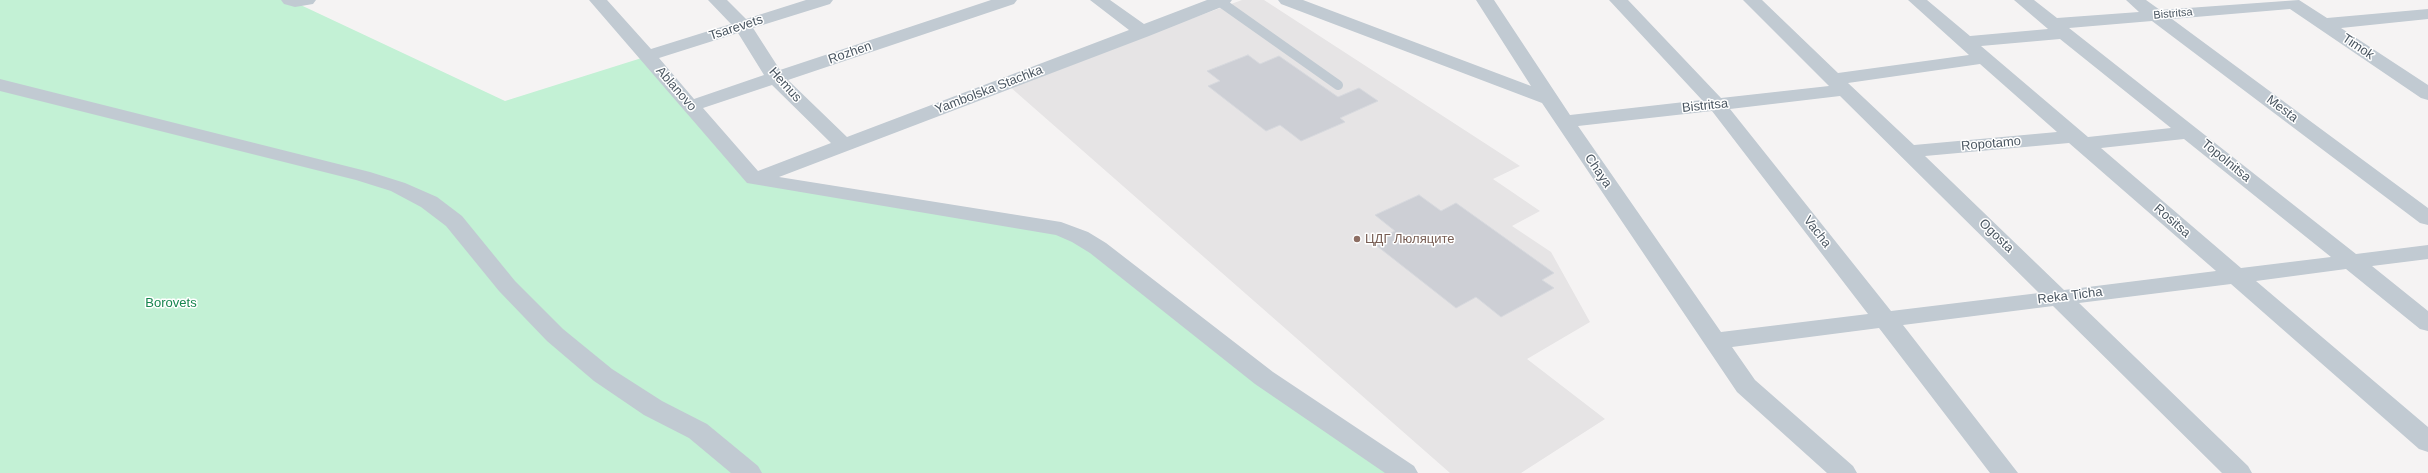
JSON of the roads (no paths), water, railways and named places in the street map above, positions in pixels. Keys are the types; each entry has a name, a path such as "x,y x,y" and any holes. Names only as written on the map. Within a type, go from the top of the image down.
{"street":[{"name":"Ablanovo","path":"599,0 754,179"},
{"name":"Hemus","path":"717,0 743,26 775,78 844,145"},
{"name":"Tsarevets","path":"648,56 824,0"},
{"name":"Rozhen","path":"691,106 1008,0"},
{"path":"1099,0 1143,32"},
{"path":"1287,0 1548,99"},
{"name":"Chaya","path":"1485,0 1548,99 1713,341 1746,386 1844,473"},
{"name":"Vacha","path":"1618,0 1717,105 2005,473"},
{"name":"Ogosta","path":"1752,0 2239,473"},
{"name":"Rositsa","path":"1917,0 2428,442"},
{"name":"Topolnitsa","path":"2023,0 2428,323"},
{"name":"Mesta","path":"2135,0 2428,218"},
{"name":"Yambolska Stachka","path":"754,179 1221,1"},
{"name":"Bistritsa","path":"1965,42 2156,15 2290,2"},
{"name":"Timok","path":"2290,2 2428,94"},
{"path":"2324,24 2428,14"},
{"name":"Bistritsa","path":"1564,122 1717,105 1839,85 1984,58"},
{"path":"0,85 364,176 398,187 429,202 454,221 507,286 555,335 603,374 653,408 698,432 749,473"},
{"name":"Ropotamo","path":"1908,152 2189,132"},
{"path":"754,179 1061,229 1080,237 1098,248 1264,378 1405,473"},
{"name":"Reka Ticha","path":"1713,341 2428,252"}],"lane":[{"path":"1221,1 1338,85"}],"place":[{"name":"ЦДГ Люляците","path":"1357,239"}],"park label":[{"name":"Borovets","path":"171,303"}]}
